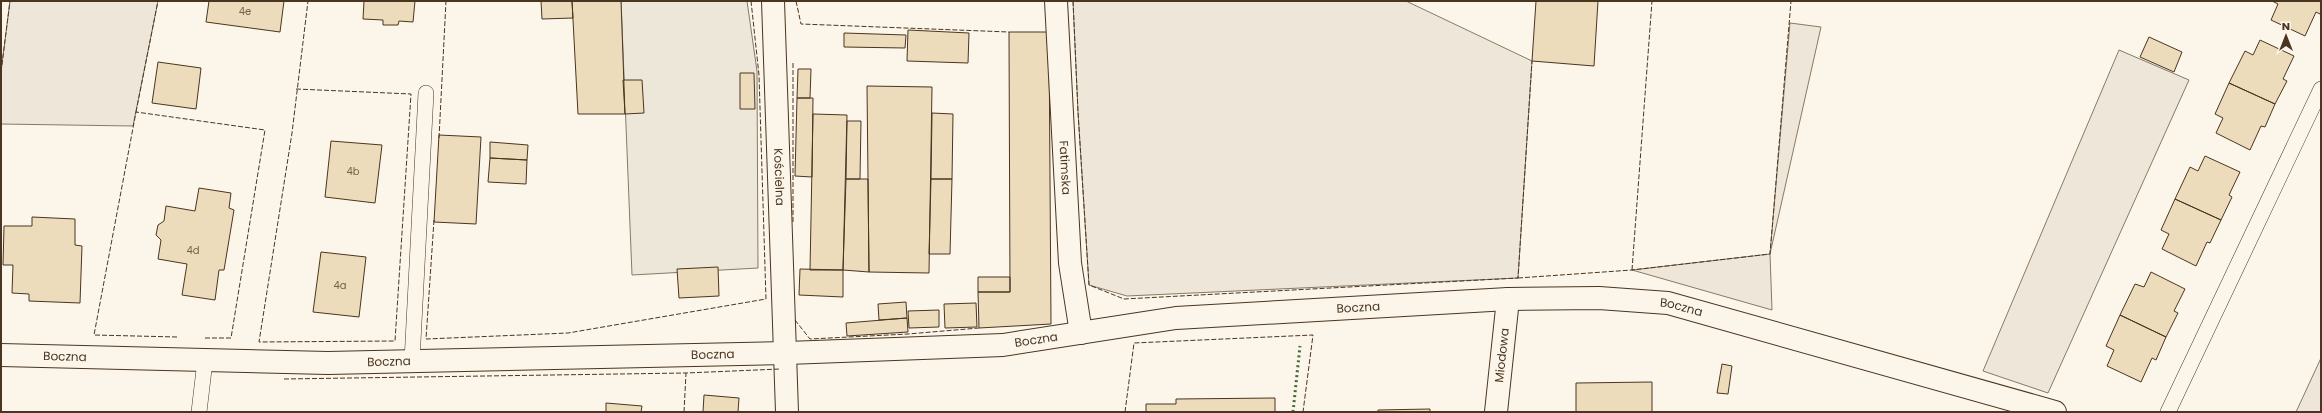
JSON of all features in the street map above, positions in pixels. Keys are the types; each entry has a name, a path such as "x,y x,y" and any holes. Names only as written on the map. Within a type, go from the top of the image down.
{"street":[{"name":"Kościelna","path":"773,1 788,412"},
{"name":"Fatimska","path":"1056,1 1070,263 1081,333"},
{"name":"Boczna","path":"1,355 328,363 787,353 1003,344 1176,318 1508,299 1599,298 1668,303 2055,412"},
{"name":"Miodowa","path":"1496,412 1508,299"}],"lane":[{"path":"2168,412 2321,89"},
{"path":"412,361 426,93"},
{"path":"199,412 205,361"}],"shaded area":[{"path":"10,1 158,1 133,126 1,124 1,72"},
{"path":"621,1 747,1 757,71 758,268 632,275"},
{"path":"1073,1 1406,1 1532,61 1518,278 1127,296 1089,285 1078,112"},
{"path":"1790,23 1821,27 1770,254"},
{"path":"2119,50 2189,80 2048,393 1983,371"},
{"path":"1770,254 1772,310 1632,270"},
{"path":"2321,358 2321,412 2296,412"}],"building":[{"path":"209,1 284,1 280,32 206,22"},
{"path":"364,1 415,1 413,22 399,21 398,25 383,25 383,20 363,19"},
{"path":"541,1 572,1 573,18 542,19"},
{"path":"572,1 621,1 625,114 578,114"},
{"path":"1536,1 1598,1 1594,66 1532,61"},
{"path":"2272,1 2321,1 2321,11 2320,14 2316,12 2305,36 2271,20 2278,4"},
{"path":"908,30 969,33 968,63 907,61"},
{"path":"1009,32 1049,32 1051,324 979,328 978,292 1010,292"},
{"path":"844,33 906,35 905,48 844,47"},
{"path":"2149,37 2182,52 2174,72 2140,57"},
{"path":"2260,40 2294,56 2283,79 2287,81 2275,104 2229,83 2245,51 2253,55"},
{"path":"158,62 201,68 196,109 152,103"},
{"path":"798,69 811,69 810,98 797,98"},
{"path":"740,73 754,73 755,109 740,109"},
{"path":"623,80 642,80 644,113 625,114"},
{"path":"2229,83 2275,104 2265,127 2261,126 2250,150 2216,133 2223,118 2215,114"},
{"path":"867,86 932,87 929,273 869,272"},
{"path":"797,98 813,98 812,177 795,176"},
{"path":"932,113 953,114 952,179 931,179"},
{"path":"813,114 847,115 843,270 810,270"},
{"path":"847,121 861,121 860,179 846,179"},
{"path":"439,135 481,137 476,224 434,222"},
{"path":"331,141 382,145 375,203 325,197"},
{"path":"490,142 528,145 527,160 490,158"},
{"path":"2205,156 2240,172 2229,195 2232,197 2221,220 2175,199 2190,167 2198,171"},
{"path":"490,158 527,160 526,184 488,182"},
{"path":"846,179 868,179 869,272 843,270"},
{"path":"931,179 952,179 950,254 929,254"},
{"path":"199,188 231,193 229,208 234,210 224,270 219,270 215,300 182,295 187,264 158,259 161,240 156,235 158,225 164,221 166,206 195,211"},
{"path":"2175,199 2221,220 2210,243 2207,242 2196,266 2162,249 2169,234 2161,230"},
{"path":"32,217 75,219 75,245 82,246 80,303 29,301 29,294 12,293 13,265 3,265 4,226 32,226"},
{"path":"321,252 366,257 359,317 313,312"},
{"path":"718,267 719,296 679,298 677,269"},
{"path":"800,269 843,270 843,297 799,295"},
{"path":"2151,272 2185,289 2174,311 2178,313 2166,337 2120,315 2135,284 2144,287"},
{"path":"978,277 1010,277 1010,292 978,292"},
{"path":"906,302 907,318 879,320 878,304"},
{"path":"976,303 977,327 945,328 944,304"},
{"path":"939,310 939,327 909,328 908,311"},
{"path":"2120,315 2166,337 2156,360 2152,358 2141,382 2107,366 2114,350 2106,346"},
{"path":"907,318 908,332 847,336 846,323"},
{"path":"1722,364 1732,366 1728,394 1717,393"},
{"path":"1652,382 1652,412 1576,412 1576,383"},
{"path":"704,395 739,398 738,412 703,412"},
{"path":"1275,398 1275,412 1146,412 1146,404 1176,404 1176,399"},
{"path":"606,403 642,406 641,412 606,412"},
{"path":"1430,409 1430,412 1378,412 1378,410"}],"hedge":[{"path":"1293,412 1300,346"}],"fence":[{"path":"1,72 10,1"},
{"path":"136,112 158,1"},
{"path":"296,89 411,94 395,341 259,342 292,133 308,1"},
{"path":"439,138 446,1"},
{"path":"434,220 426,339 568,333 766,299 759,75 751,1"},
{"path":"796,1 801,24 1009,32"},
{"path":"1073,1 1078,112 1089,285 1124,299 1518,278 1532,61"},
{"path":"1632,270 1652,1"},
{"path":"1518,278 1632,270 1770,254 1791,1"},
{"path":"793,63 793,223"},
{"path":"177,337 94,335 136,112 265,130 231,338 204,338"},
{"path":"795,320 810,339 908,334 979,328"},
{"path":"1125,412 1134,343 1313,335 1303,412"},
{"path":"284,379 686,373 780,369"},
{"path":"684,412 686,373"}]}
